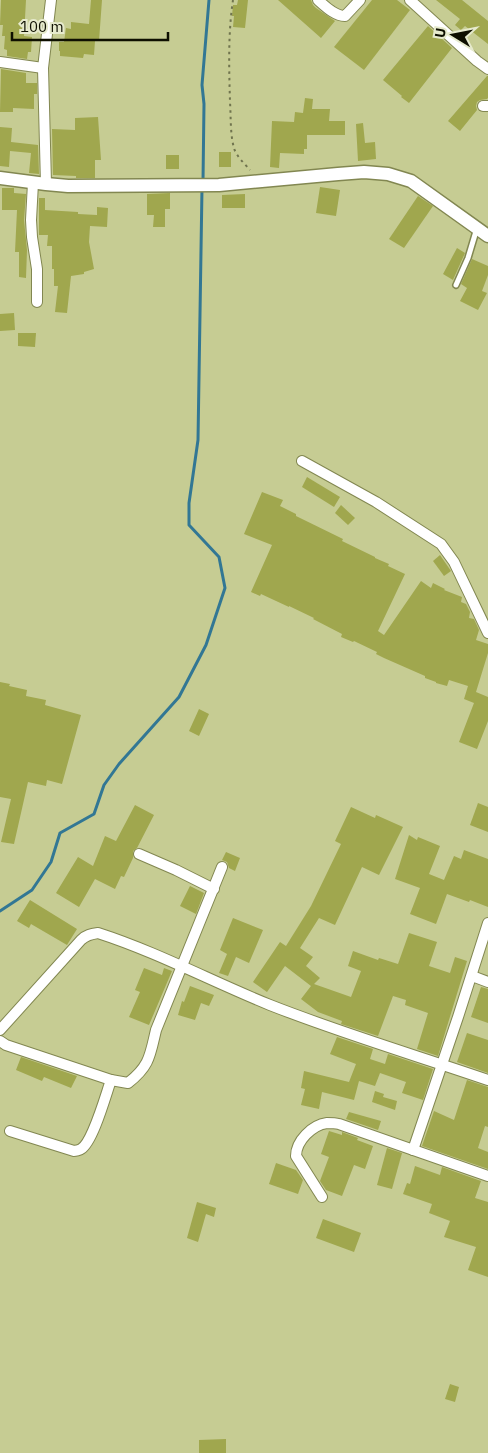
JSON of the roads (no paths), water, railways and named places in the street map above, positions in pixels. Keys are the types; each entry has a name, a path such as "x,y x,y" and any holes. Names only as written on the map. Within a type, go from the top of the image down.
{"street":[{"path":"37,302 37,269 31,220 40,183 43,68 51,0"},
{"path":"318,0 340,16 345,16 360,0"},
{"path":"410,0 488,69"},
{"path":"0,62 43,68"},
{"path":"0,178 68,186 219,185 364,172 388,174 411,181 484,231"},
{"path":"302,461 376,502 441,544 454,562 488,633"},
{"path":"139,854 214,889"},
{"path":"0,1041 6,1045 111,1080 128,1082 140,1074 150,1056 156,1030 222,867"},
{"path":"413,1150 488,923"},
{"path":"0,1030 80,940 86,936 98,934 148,952 318,1024 488,1080"},
{"path":"472,976 488,982"},
{"path":"10,1131 74,1151 81,1150 96,1124 111,1080"},
{"path":"322,1197 296,1156 296,1151 300,1141 312,1130 325,1123 339,1124 488,1176"}],"lane":[{"path":"456,285 468,258 484,231"}],"waterway":[{"path":"203,181 204,104 202,85 209,0"},
{"path":"0,911 32,890 51,862 60,833 94,814 104,785 119,764 179,697 206,645 225,588 219,557 189,525 189,503 198,440 202,188"}]}
